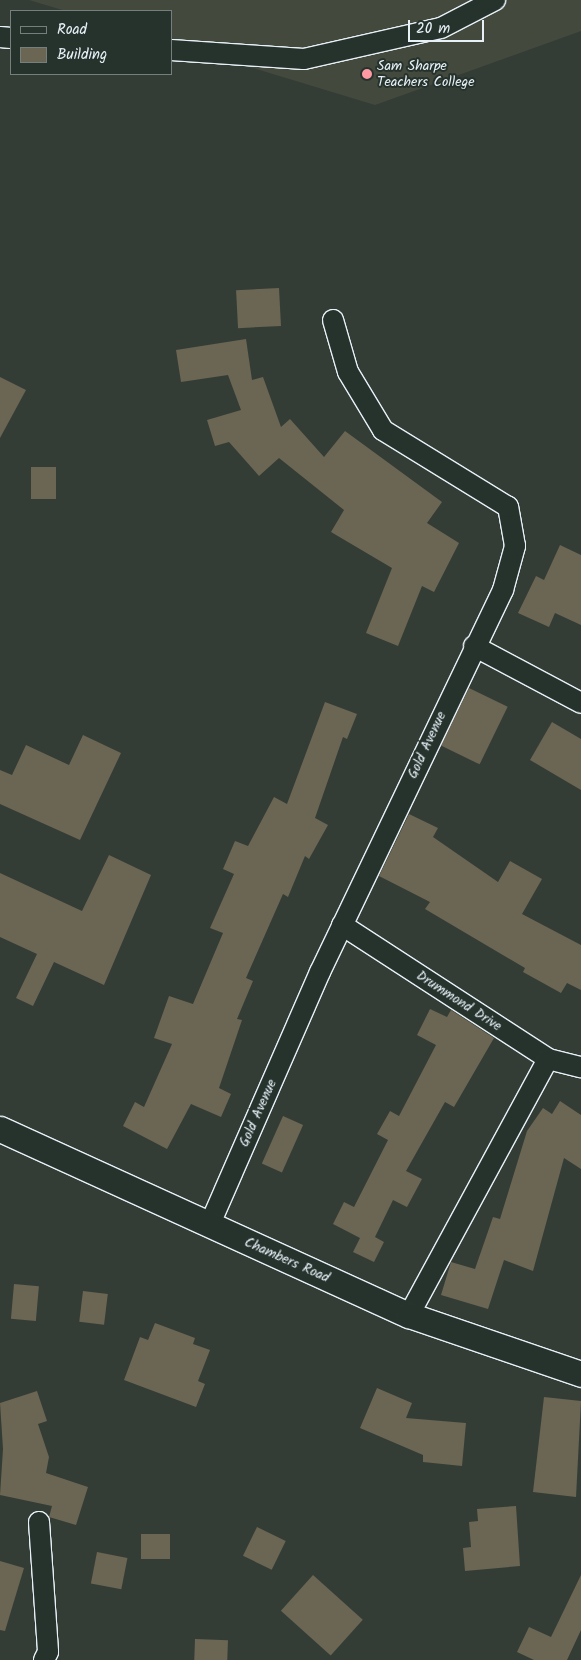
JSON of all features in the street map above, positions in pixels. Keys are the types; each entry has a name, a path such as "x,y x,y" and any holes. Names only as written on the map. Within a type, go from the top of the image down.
{"street":[{"path":"172,50 304,60 441,28 495,0"},
{"name":"Gold Avenue","path":"209,1226 342,926 502,590 516,546 508,507 383,430 348,372 333,320"},
{"path":"474,646 581,703"},
{"name":"Drummond Drive","path":"342,926 548,1059 581,1067"},
{"path":"409,1315 548,1059"},
{"name":"Chambers Road","path":"0,1129 209,1226 409,1315 581,1374"},
{"path":"40,1522 48,1652 44,1660"}],"shaded area":[{"name":"Sam Sharpe Teachers College","path":"29,0 581,0 581,31 375,105 172,43 172,10 63,10"}],"building":[{"path":"279,288 281,326 238,328 236,290"},
{"path":"246,339 252,380 263,377 281,427 290,419 324,457 345,431 442,502 427,523 459,543 434,592 422,586 398,646 366,633 392,568 331,532 344,510 279,458 259,476 229,442 215,446 207,420 241,410 228,375 181,382 176,350"},
{"path":"0,377 26,390 0,438"},
{"path":"31,467 56,467 56,499 31,499"},
{"path":"560,545 581,555 581,625 555,613 549,627 518,613 536,576 544,580"},
{"path":"469,688 508,707 480,764 441,746"},
{"path":"325,702 357,714 347,739 343,737 315,818 328,825 309,859 305,856 288,897 283,894 246,978 253,981 237,1019 242,1020 219,1088 231,1094 221,1117 191,1104 167,1149 123,1126 135,1102 144,1107 172,1044 154,1038 169,996 193,1004 223,933 210,928 234,874 223,869 235,841 248,846 274,797 287,804"},
{"path":"552,722 581,739 581,790 530,760"},
{"path":"83,735 121,753 80,840 0,804 0,770 12,775 26,745 69,765"},
{"path":"409,814 438,828 433,837 498,882 510,861 542,879 522,914 581,945 581,990 567,983 561,993 523,972 525,968 425,909 430,902 379,876"},
{"path":"109,855 151,875 104,985 54,962 33,1006 16,998 37,954 0,937 0,873 82,911"},
{"path":"430,1009 447,1017 451,1010 494,1038 454,1107 445,1102 406,1171 422,1179 407,1207 393,1200 375,1237 384,1242 374,1262 353,1252 360,1238 333,1224 344,1202 354,1207 388,1140 377,1134 390,1111 399,1116 436,1045 417,1035"},
{"path":"560,1101 581,1115 581,1169 564,1158 533,1271 504,1260 488,1309 441,1295 451,1262 475,1269 493,1217 500,1219 527,1131 543,1108 552,1114"},
{"path":"283,1116 303,1125 282,1172 262,1164"},
{"path":"14,1284 39,1286 36,1321 11,1319"},
{"path":"83,1291 108,1294 104,1325 79,1322"},
{"path":"155,1323 195,1338 193,1344 210,1350 198,1381 205,1384 196,1407 124,1380 140,1337 148,1340"},
{"path":"377,1388 412,1403 406,1418 466,1423 462,1466 423,1462 423,1455 360,1428"},
{"path":"37,1391 47,1421 38,1424 49,1457 46,1473 88,1487 76,1525 49,1517 52,1506 0,1495 3,1449 0,1403"},
{"path":"544,1397 581,1401 576,1497 533,1492"},
{"path":"516,1506 520,1566 465,1571 463,1548 471,1547 469,1522 478,1521 477,1509"},
{"path":"257,1527 286,1541 272,1570 243,1556"},
{"path":"141,1534 170,1534 170,1559 141,1559"},
{"path":"97,1552 127,1558 121,1589 91,1583"},
{"path":"0,1561 24,1568 5,1631 0,1630"},
{"path":"313,1575 363,1620 331,1656 281,1611"},
{"path":"581,1575 581,1630 567,1660 534,1660 517,1652 529,1627 551,1637"},
{"path":"195,1639 228,1640 227,1660 194,1660"}],"place":[{"name":"Sam Sharpe Teachers College","path":"367,74"}]}
